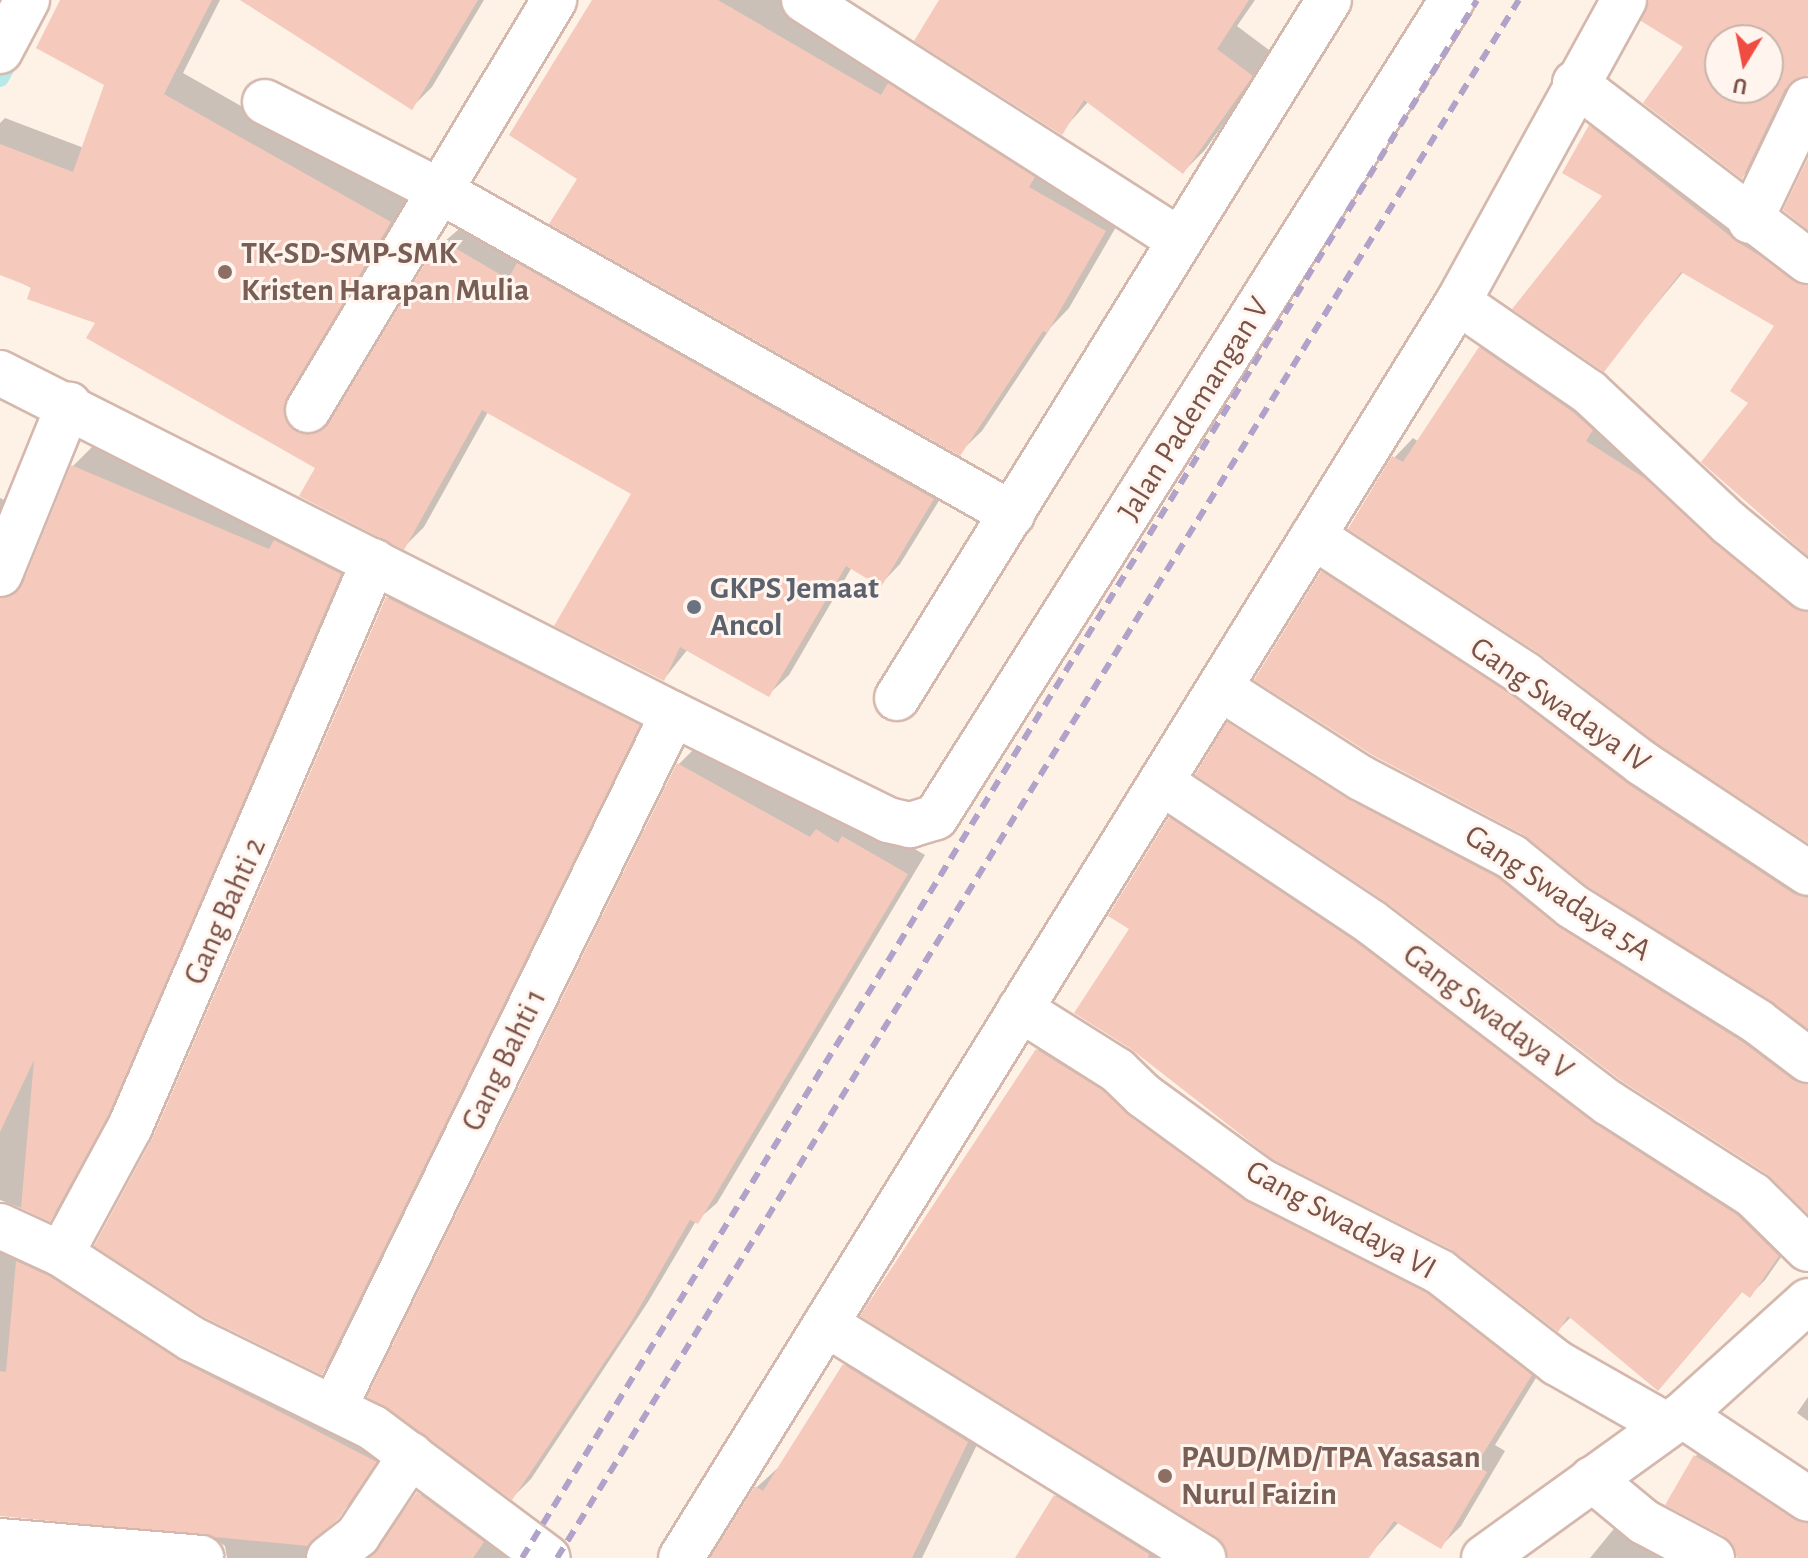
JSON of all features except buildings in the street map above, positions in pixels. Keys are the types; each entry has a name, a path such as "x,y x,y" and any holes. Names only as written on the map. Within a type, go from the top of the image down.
{"street":[{"path":"0,51 27,0"},
{"path":"308,410 442,192 554,0"},
{"path":"804,0 1178,239"},
{"path":"897,698 1178,239 1329,0"},
{"name":"Jalan Pademangan V","path":"673,714 888,820 910,825 936,817 1452,0"},
{"path":"681,1558 1458,302 1575,83 1624,0"},
{"path":"1575,83 1750,221 1808,261"},
{"path":"1750,221 1808,100"},
{"path":"265,102 442,192 1012,514"},
{"path":"1458,302 1589,392 1729,523 1808,588"},
{"path":"0,373 69,404 673,714"},
{"path":"0,574 69,404"},
{"name":"Gang Swadaya IV","path":"1313,536 1526,675 1642,763 1808,873"},
{"name":"Gang Bahti 2","path":"61,1254 130,1127 374,561"},
{"name":"Gang Swadaya 5A","path":"1220,688 1361,778 1512,857 1572,906 1758,1022 1808,1060"},
{"name":"Gang Bahti 1","path":"335,1406 673,714"},
{"name":"Gang Swadaya V","path":"1161,782 1371,922 1609,1103 1753,1195 1808,1249"},
{"name":"Gang Swadaya VI","path":"1020,1009 1117,1070 1144,1096 1259,1180 1440,1272 1557,1363 1674,1420 1808,1499"},
{"path":"0,1226 61,1254 192,1339 335,1406 411,1455 548,1558"},
{"path":"1484,1558 1674,1420 1808,1301"},
{"path":"826,1324 1160,1545 1203,1558"},
{"path":"329,1558 358,1535 411,1455"},
{"path":"1592,1479 1644,1522 1712,1558"},
{"path":"0,1541 201,1558"}],"waterway":[{"path":"0,78 14,52"}],"railway":[{"path":"522,1558 1477,0"},
{"path":"557,1558 1519,0"}],"place":[{"name":"TK-SD-SMP-SMK Kristen Harapan Mulia","path":"225,272"},
{"name":"GKPS Jemaat Ancol","path":"694,607"},
{"name":"PAUD/MD/TPA Yasasan Nurul Faizin","path":"1165,1476"}]}
